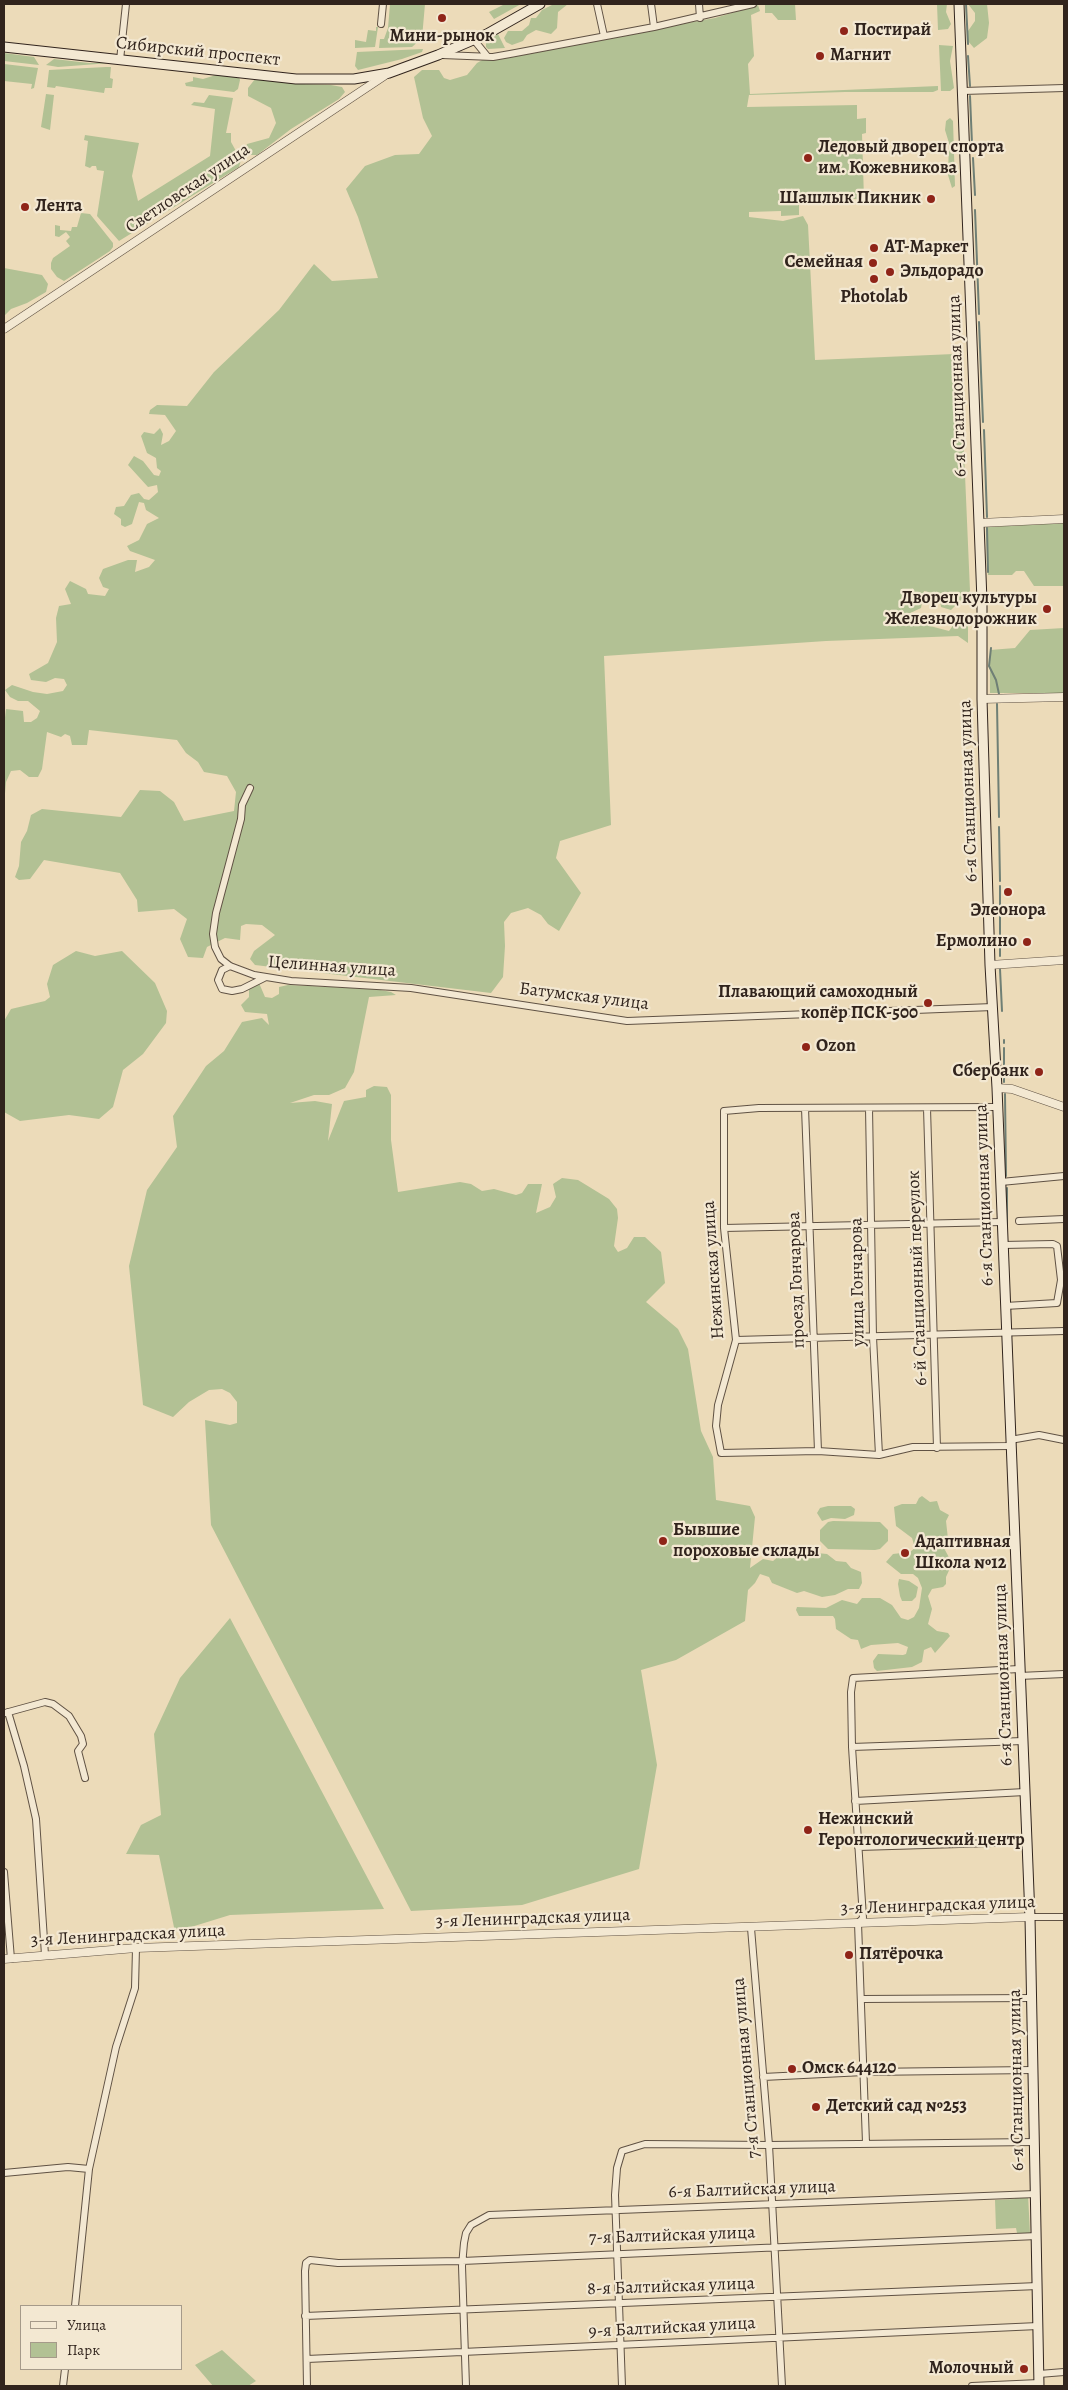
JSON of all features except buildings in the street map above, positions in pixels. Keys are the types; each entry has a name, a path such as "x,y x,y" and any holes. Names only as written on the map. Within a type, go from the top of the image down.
{"main road":[{"name":"Сибирский проспект","path":"4,47 296,80 354,79 389,73 438,55 474,40 540,4"},
{"name":"6-я Станционная улица","path":"959,4 980,523 982,699 990,965 998,1088 1019,1673 1030,1917 1039,2381"}],"street":[{"path":"120,60 126,4"},
{"path":"381,24 383,4"},
{"path":"597,4 604,36"},
{"path":"651,4 654,27"},
{"path":"699,4 700,18"},
{"path":"438,55 487,56 510,54 700,18 750,4"},
{"path":"474,40 487,56"},
{"name":"Светловская улица","path":"4,329 389,73"},
{"path":"963,91 1064,88"},
{"path":"980,523 1064,519"},
{"path":"982,699 1064,697"},
{"path":"250,788 242,805 241,819 216,913 213,934 215,946 221,959 230,966 222,970 218,980 222,989 232,991 242,989 264,978"},
{"path":"990,965 1064,960"},
{"name":"Целинная улица","path":"230,966 264,978 411,988 442,992"},
{"name":"Батумская улица","path":"442,992 627,1021 993,1007"},
{"path":"998,1088 1012,1089 1064,1107"},
{"path":"805,1108 998,1107"},
{"name":"Нежинская улица","path":"805,1108 759,1108 724,1111 724,1228 736,1340 718,1405 716,1426 721,1454 818,1451"},
{"name":"проезд Гончарова","path":"805,1108 818,1451"},
{"name":"улица Гончарова","path":"869,1108 873,1337 879,1455"},
{"name":"6-й Станционный переулок","path":"927,1108 937,1448"},
{"path":"1001,1182 1064,1176"},
{"path":"1019,1221 1064,1219"},
{"path":"724,1228 1002,1222"},
{"path":"1003,1245 1053,1244 1057,1246 1061,1280 1057,1303 1005,1306"},
{"path":"736,1340 1064,1331"},
{"path":"818,1451 879,1455 913,1447 937,1448 1011,1443 1039,1435 1064,1440"},
{"path":"866,2143 858,1923 862,1918 852,1746 851,1692 853,1678 1019,1673 1064,1674"},
{"path":"45,1955 36,1818 24,1766 6,1713 45,1702 53,1704 69,1716 81,1736 83,1744 78,1751 86,1778"},
{"path":"852,1746 1023,1741"},
{"path":"855,1802 1025,1792"},
{"path":"858,1847 1027,1842"},
{"path":"4,1872 8,1959"},
{"name":"3-я Ленинградская улица","path":"8,1959 136,1948 1064,1917"},
{"name":"7-я Станционная улица","path":"751,1928 769,2145 782,2386"},
{"path":"74,2305 90,2168 116,2047 135,1988 136,1948"},
{"path":"862,1999 1032,1998"},
{"path":"763,2077 864,2072 1033,2070"},
{"path":"622,2386 616,2210 617,2168 622,2151 630,2146 645,2144 769,2145 1035,2142"},
{"path":"4,2173 68,2167 90,2168"},
{"name":"6-я Балтийская улица","path":"462,2261 466,2233 471,2224 489,2216 1036,2194"},
{"name":"7-я Балтийская улица","path":"305,2316 305,2271 306,2263 310,2260 338,2263 462,2261 1037,2236"},
{"path":"462,2261 466,2386"},
{"name":"8-я Балтийская улица","path":"305,2316 1038,2286"},
{"path":"305,2316 307,2386"},
{"name":"9-я Балтийская улица","path":"306,2359 1038,2326"},
{"path":"63,2386 65,2370"},
{"path":"972,2386 1039,2381 1064,2372"}],"green space":[{"path":"390,4 425,4 422,38 412,47 379,48 380,39 384,39 388,28"},
{"path":"505,4 521,4 494,19 489,12"},
{"path":"554,4 568,4 558,12 557,28 551,34 536,30 527,35 523,41 512,45 506,42 504,38 508,31 522,31 529,25 531,18 536,18 542,10"},
{"path":"765,4 795,4 796,20 778,20 772,13 765,13"},
{"path":"937,4 947,4 946,12 951,24 948,29 938,30"},
{"path":"968,4 987,4 989,23 987,38 974,48 967,40 968,31 975,21 975,13"},
{"path":"758,5 760,11 751,15 754,56 748,64 750,94 938,86 938,90 933,92 749,95 747,107 857,105 857,119 866,118 866,133 862,134 864,199 799,199 799,215 781,216 781,211 749,212 749,217 783,221 803,216 808,225 815,360 954,354 960,358 970,591 951,610 941,607 939,595 924,591 921,608 906,615 902,621 906,623 928,619 930,626 949,631 957,620 968,620 968,643 958,636 826,641 604,656 611,825 560,841 556,858 581,893 559,931 548,924 541,915 528,908 511,913 504,922 503,977 491,993 255,965 250,959 254,951 275,935 262,925 246,924 241,926 240,940 225,938 207,947 203,958 188,957 180,939 187,919 174,909 138,912 137,900 120,873 44,860 30,879 19,880 15,877 19,866 21,842 27,831 31,815 42,809 121,817 140,790 160,791 174,802 184,821 234,811 236,792 227,776 204,772 198,762 186,753 177,740 89,730 87,745 72,745 70,736 65,734 61,737 47,732 42,769 38,777 29,777 20,770 11,771 6,782 4,805 4,726 6,709 23,711 24,722 31,722 37,718 40,711 28,701 18,701 10,697 5,690 12,685 33,692 47,694 63,691 67,685 64,679 55,678 46,682 31,680 29,674 48,663 57,642 56,618 59,606 71,604 65,589 70,581 86,589 88,594 105,596 109,589 103,587 99,578 103,569 128,560 137,560 135,572 149,567 155,560 130,551 127,546 139,540 147,524 159,518 146,510 144,503 139,502 132,524 125,527 121,525 121,519 114,514 116,507 124,506 131,495 139,493 144,499 149,500 158,492 157,485 148,487 128,465 134,456 143,461 154,475 159,476 161,471 157,468 156,458 147,453 141,436 144,432 154,434 160,428 163,434 161,445 169,441 176,431 165,415 149,414 150,410 157,405 187,406 214,372 279,310 314,264 332,281 378,278 358,217 346,189 365,166 395,155 419,154 432,136 423,118 414,77 422,70 439,70 444,78 450,80 467,75 477,63 484,59 715,18"},
{"path":"376,27 378,27 375,47 355,48 355,40 366,42 368,30 376,31"},
{"path":"498,34 505,48 488,49 486,42"},
{"path":"939,45 953,46 950,61 954,88 950,91 941,91"},
{"path":"423,49 422,52 402,59 358,70 355,66 357,52"},
{"path":"4,53 34,57 39,65 4,61"},
{"path":"54,59 110,63 58,67 46,65"},
{"path":"4,64 38,68 34,88 31,89 32,84 4,81"},
{"path":"111,67 110,78 113,79 112,88 105,88 104,93 56,86 55,88 47,87 49,70"},
{"path":"216,75 239,77 238,89 234,92 186,86 185,83 193,81 193,77 203,79"},
{"path":"255,79 331,85 342,87 345,92 339,99 291,129 257,155 250,155 245,150 247,144 269,138 276,123 271,108 248,96 248,88"},
{"path":"46,94 54,95 50,130 41,127"},
{"path":"209,95 233,98 226,133 231,133 231,142 241,160 239,167 119,241 97,216 104,171 97,170 96,166 90,168 85,166 88,141 84,140 85,135 139,143 132,176 138,201 210,156 215,109 191,105 194,102 204,103"},
{"path":"950,118 953,121 955,186 952,188 948,175 949,143 945,130 946,121"},
{"path":"81,213 90,214 113,243 113,247 110,251 64,281 57,277 51,269 51,263 53,258 70,246 66,241 70,237 66,232 59,237 55,236 55,225 60,226 60,230 71,231 72,227 77,227"},
{"path":"4,268 42,275 48,284 46,292 27,303 11,309 4,316"},
{"path":"1064,523 1064,586 1034,586 1024,571 1016,571 1012,575 988,575 986,527"},
{"path":"1064,628 1064,693 990,693 990,650 1015,648 1030,630"},
{"path":"76,951 95,956 122,951 155,983 167,1011 166,1023 143,1054 123,1070 113,1107 99,1119 69,1115 20,1121 4,1112 4,1021 11,1009 45,1001 50,997 47,984 53,965"},
{"path":"259,983 265,997 272,998 279,994 279,987 288,985 375,989 391,992 396,995 369,997 354,1072 345,1088 329,1095 314,1095 290,1103 315,1101 332,1104 328,1141 344,1101 366,1097 366,1090 374,1086 387,1087 391,1095 391,1140 398,1192 460,1182 471,1184 482,1191 494,1189 516,1195 522,1193 528,1184 542,1184 536,1213 550,1207 556,1197 553,1184 562,1178 578,1180 609,1199 617,1209 618,1218 614,1246 618,1252 627,1248 634,1237 645,1237 661,1252 665,1283 646,1302 678,1329 688,1349 701,1431 713,1457 716,1500 750,1506 755,1517 750,1568 763,1559 773,1561 779,1556 807,1552 827,1554 836,1561 846,1562 851,1568 861,1572 862,1583 859,1589 848,1589 835,1595 822,1597 804,1591 797,1593 772,1583 769,1577 760,1574 748,1590 745,1621 676,1660 641,1670 657,1765 639,1869 522,1905 411,1911 211,1525 205,1420 230,1425 237,1423 237,1402 230,1393 222,1389 209,1390 189,1402 173,1417 143,1405 129,1266 147,1190 177,1147 173,1116 206,1066 224,1051 242,1022 262,1018 269,1025 267,1014 245,1012 241,1005 249,997 249,988"},
{"path":"922,1496 930,1502 937,1501 940,1510 949,1515 946,1521 948,1539 945,1550 952,1563 946,1577 946,1584 943,1587 932,1589 928,1596 932,1609 928,1624 937,1631 948,1633 950,1636 935,1653 931,1647 924,1650 922,1662 912,1667 877,1671 874,1668 873,1661 878,1654 903,1655 906,1654 908,1647 898,1643 871,1645 861,1649 858,1640 851,1639 836,1629 833,1616 799,1616 796,1610 797,1607 826,1608 842,1600 857,1604 862,1598 880,1598 892,1605 901,1618 908,1620 914,1617 919,1608 922,1588 918,1578 913,1574 901,1574 886,1562 893,1554 910,1552 915,1548 912,1538 896,1526 894,1507 902,1504 916,1504"},
{"path":"851,1506 855,1509 854,1515 845,1519 831,1518 822,1521 817,1513 820,1508"},
{"path":"828,1522 880,1522 888,1530 888,1541 880,1549 875,1550 828,1549 820,1541 820,1530"},
{"path":"899,1579 909,1581 918,1587 916,1597 912,1601 902,1601 898,1584"},
{"path":"230,1618 384,1909 230,1915 175,1932 159,1855 126,1854 141,1825 161,1815 154,1734 180,1678"},
{"path":"1028,2195 1030,2233 1017,2233 1016,2228 996,2229 995,2200 1015,2199 1015,2196"},
{"path":"222,2350 256,2381 248,2386 213,2386 195,2365"}],"waterway":[{"path":"966,4 968,44"},
{"path":"968,56 970,86"},
{"path":"970,96 972,144"},
{"path":"973,158 975,195"},
{"path":"975,210 979,314"},
{"path":"979,322 983,422"},
{"path":"984,430 987,517"},
{"path":"987,528 988,572"},
{"path":"991,648 989,666 996,680 999,694"},
{"path":"997,704 999,817"},
{"path":"999,827 1000,881"},
{"path":"1000,886 1000,956"},
{"path":"1000,969 1002,1011"},
{"path":"1004,1048 1004,1082"},
{"path":"1005,1094 1006,1176"},
{"path":"1007,1188 1007,1225"}],"place":[{"name":"Мини-рынок","path":"442,18"},
{"name":"Постирай","path":"844,31"},
{"name":"Магнит","path":"820,56"},
{"name":"Ледовый дворец спорта им. Кожевникова","path":"808,158"},
{"name":"Шашлык Пикник","path":"931,199"},
{"name":"Лента","path":"25,207"},
{"name":"АТ-Маркет","path":"874,248"},
{"name":"Семейная","path":"873,263"},
{"name":"Эльдорадо","path":"890,272"},
{"name":"Photolab","path":"874,279"},
{"name":"Дворец культуры Железнодорожник","path":"1047,609"},
{"name":"Элеонора","path":"1008,892"},
{"name":"Ермолино","path":"1027,942"},
{"name":"Плавающий самоходный копёр ПСК-500","path":"928,1003"},
{"name":"Ozon","path":"806,1047"},
{"name":"Сбербанк","path":"1039,1072"},
{"name":"Бывшие пороховые склады","path":"663,1541"},
{"name":"Адаптивная Школа №12","path":"905,1553"},
{"name":"Нежинский Геронтологический центр","path":"808,1830"},
{"name":"Пятёрочка","path":"849,1955"},
{"name":"Омск 644120","path":"792,2069"},
{"name":"Детский сад №253","path":"816,2107"},
{"name":"Молочный","path":"1024,2369"}]}
